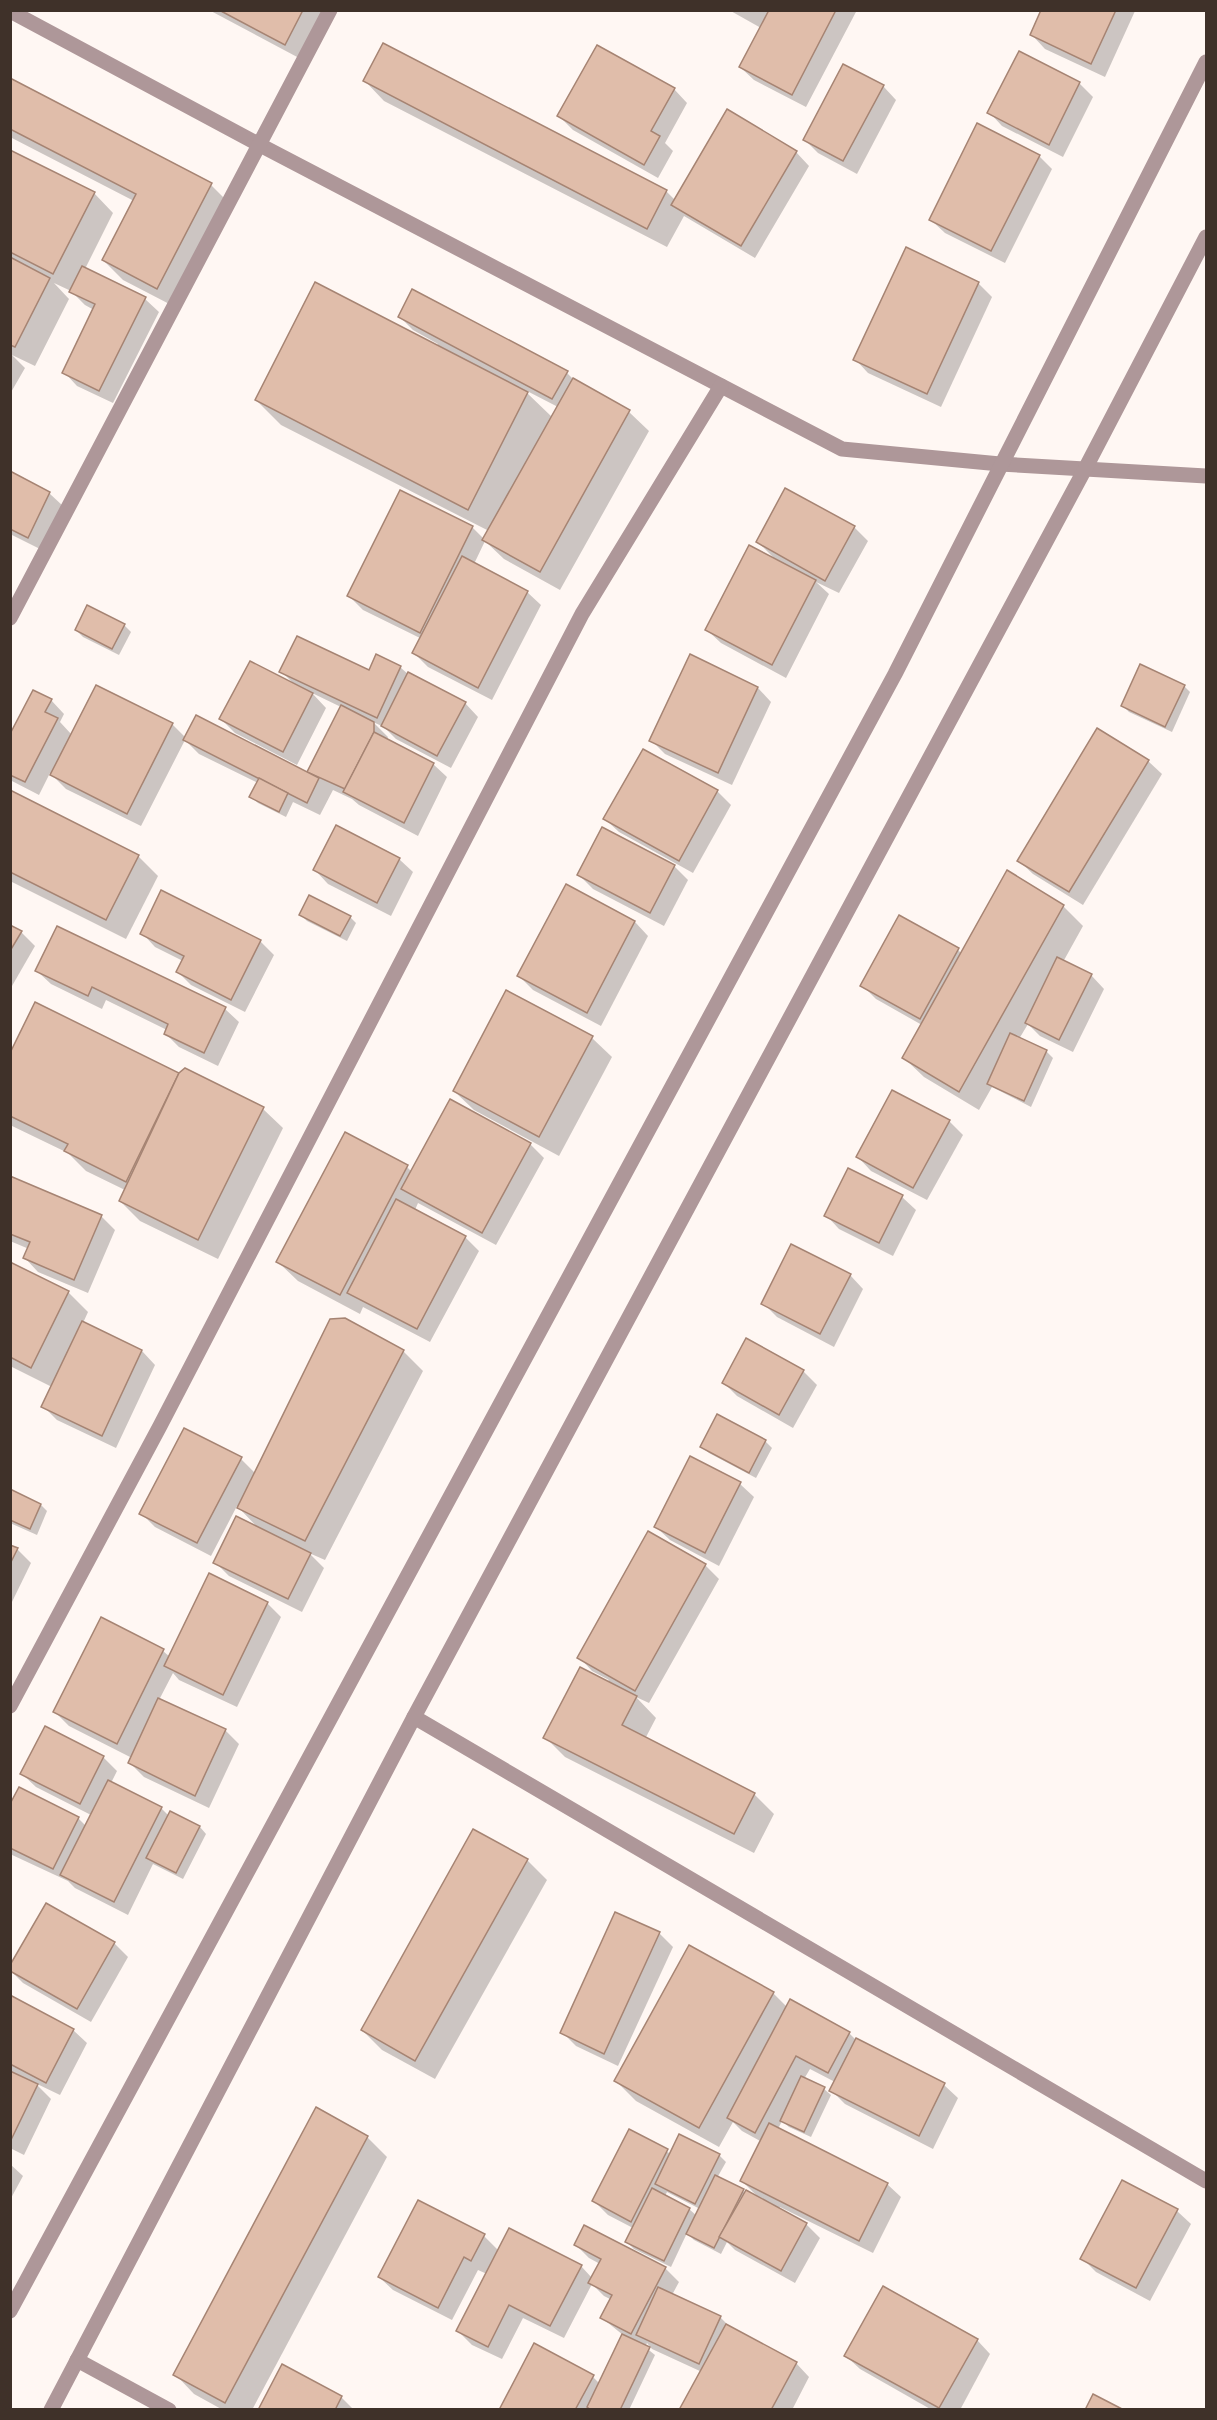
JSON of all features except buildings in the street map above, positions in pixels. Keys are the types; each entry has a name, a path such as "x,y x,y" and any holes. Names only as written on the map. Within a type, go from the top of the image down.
{"street":[{"path":"10,618 330,10"},
{"path":"10,11 258,144 842,449 1000,464 1206,477"},
{"path":"10,2311 895,674 1206,62"},
{"path":"51,2409 414,1718 1085,469 1206,237"},
{"path":"10,1706 160,1426 582,614 722,386"},
{"path":"414,1718 1206,2181"},
{"path":"77,2360 169,2409"}]}
